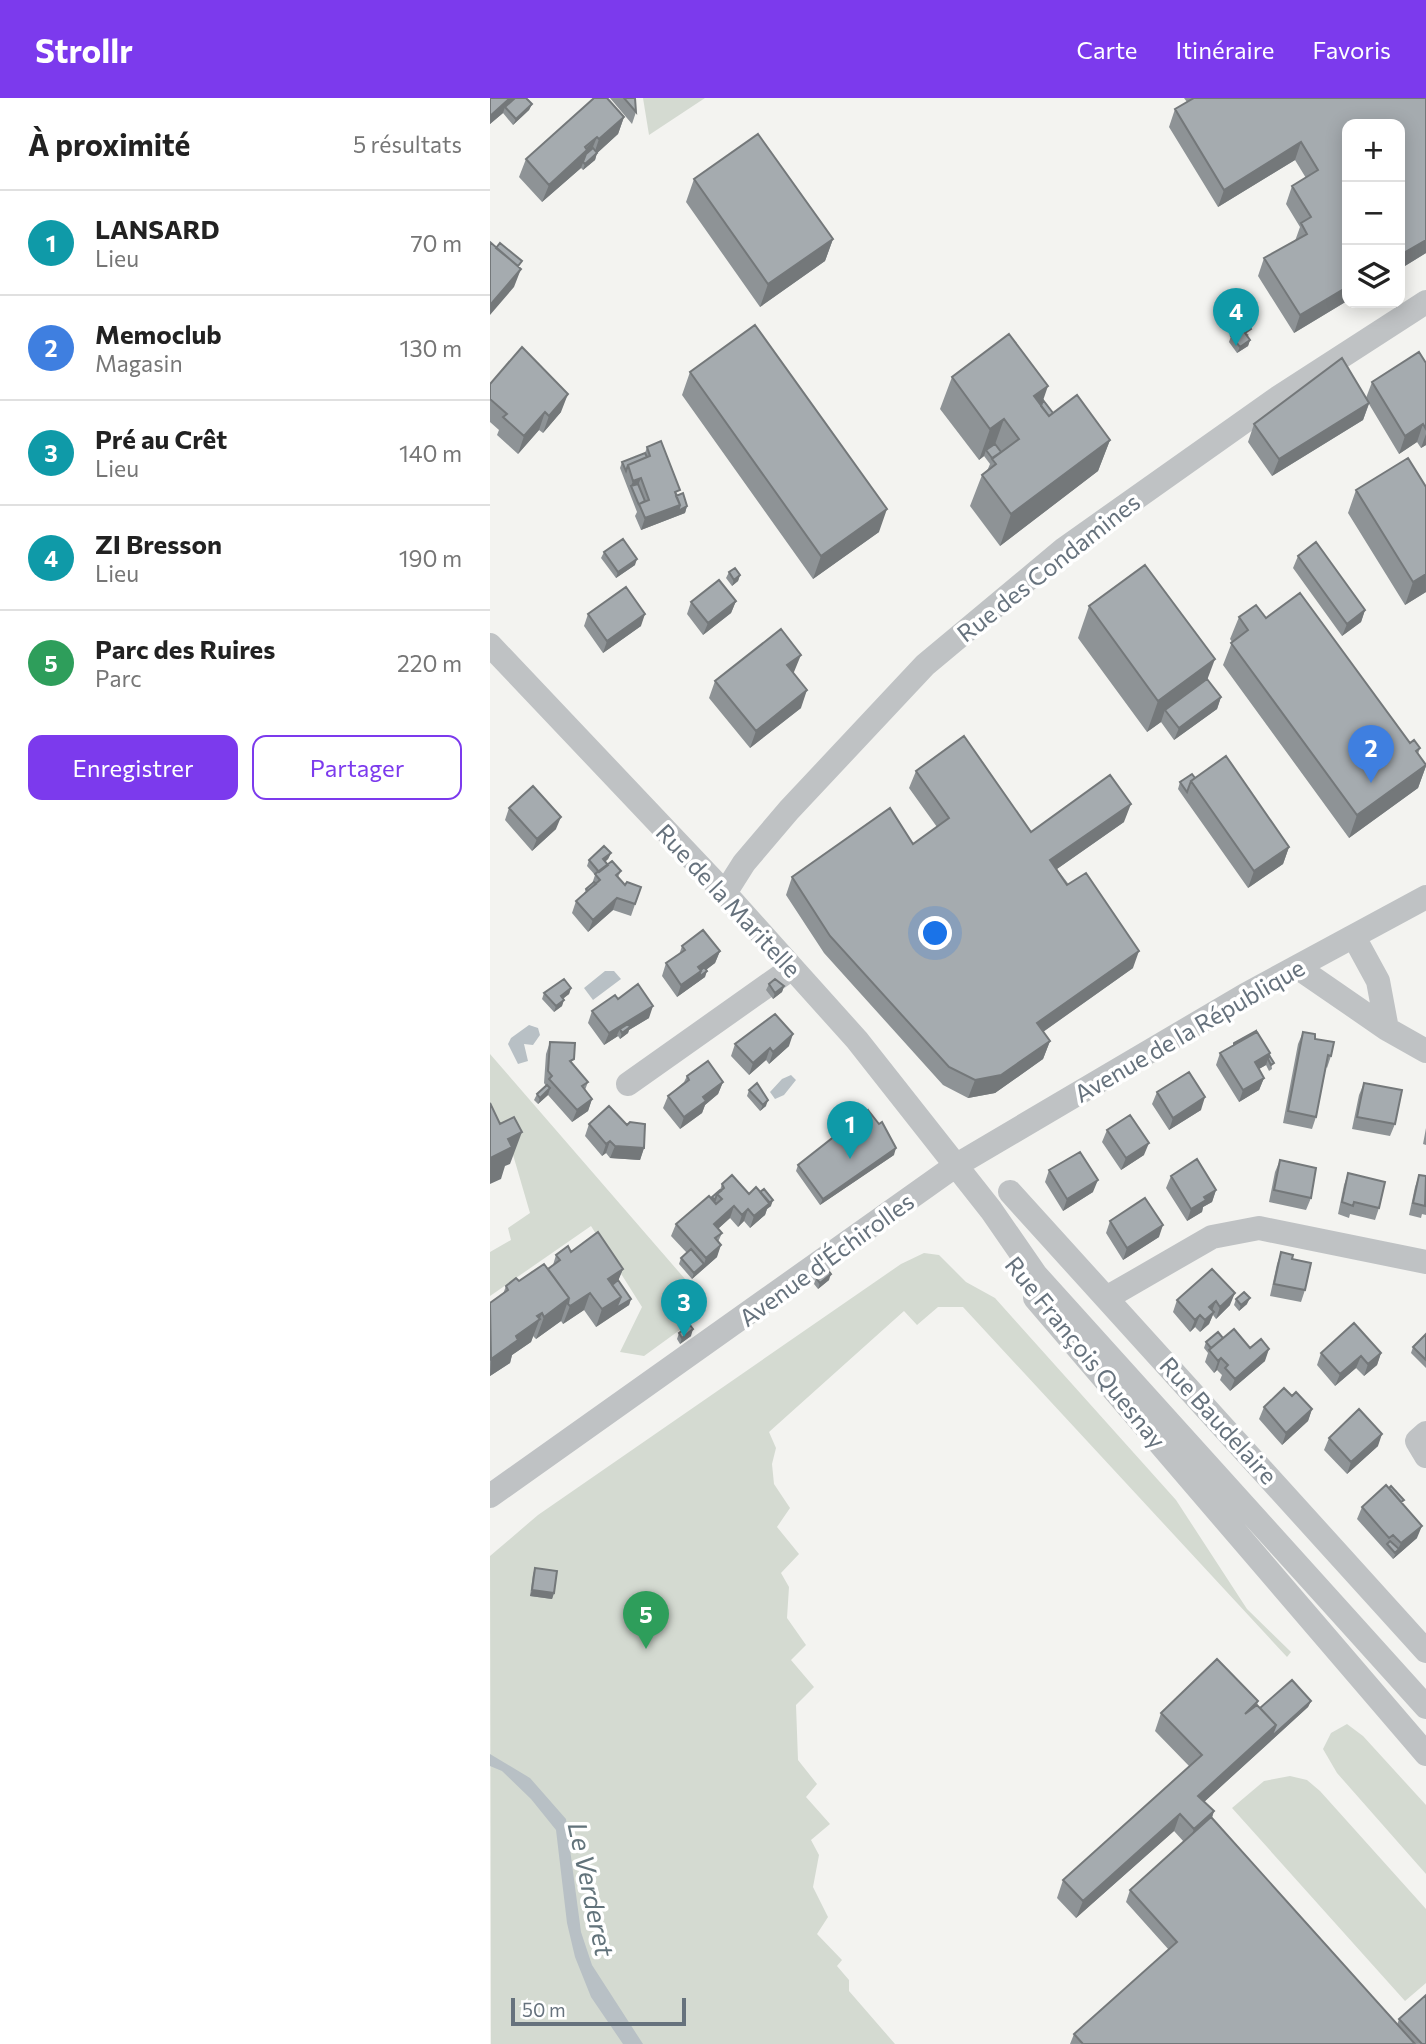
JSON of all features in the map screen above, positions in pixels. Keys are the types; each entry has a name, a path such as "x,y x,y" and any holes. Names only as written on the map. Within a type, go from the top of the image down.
{"street":[{"name":"Rue des Condamines","path":"725,893 744,863 789,810 925,665 1064,549 1276,399 1426,303"},
{"name":"Rue de la Maritelle","path":"490,645 725,893 857,1040 955,1166"},
{"name":"Avenue de la République","path":"955,1166 1297,967 1426,897"},
{"path":"1354,937 1378,981 1387,1029"},
{"path":"1297,967 1387,1029 1426,1051"},
{"path":"628,1084 792,968"},
{"name":"Avenue d'Échirolles","path":"490,1496 955,1166"},
{"name":"Rue François Quesnay","path":"955,1166 991,1210 1036,1275 1426,1707"},
{"name":"Rue François Quesnay","path":"955,1166 982,1218 1029,1292 1426,1754"},
{"name":"Rue Baudelaire","path":"1010,1192 1108,1297 1426,1651"},
{"path":"1108,1297 1212,1237 1259,1228 1426,1262"},
{"path":"1426,1433 1417,1441 1426,1456"}],"shaded area":[{"path":"643,98 705,98 649,135"},
{"path":"605,971 614,971 621,979 593,1000 584,988"},
{"path":"529,1025 538,1028 540,1035 533,1045 524,1044 528,1061 518,1064 508,1044 511,1038"},
{"path":"490,1054 698,1294 706,1311 644,1356 620,1352 642,1307 591,1226 490,1296 490,1252 511,1240 508,1228 530,1213 507,1134 490,1119"},
{"path":"791,1075 796,1080 784,1095 775,1099 770,1092 782,1079"},
{"path":"924,1253 939,1255 966,1282 995,1298 1176,1500 1247,1609 1291,1652 1287,1657 963,1307 938,1307 917,1325 904,1311 769,1432 776,1448 772,1464 774,1484 790,1508 777,1527 799,1554 781,1573 789,1587 787,1618 806,1645 791,1660 814,1687 796,1705 798,1760 817,1784 806,1797 830,1824 811,1840 819,1855 813,1887 828,1917 817,1934 842,1960 837,1966 849,1980 849,1991 895,2044 491,2044 490,1556 538,1515 901,1264"},
{"path":"1347,1724 1363,1736 1426,1805 1426,1874 1337,1773 1323,1749 1331,1733"},
{"name":"Le Verderet","path":"490,1754 530,1778 566,1819 581,1932 592,1965 643,2044 623,2044 591,1997 575,1957 567,1923 556,1830 531,1799 502,1771 490,1766"},
{"path":"1290,1776 1307,1780 1320,1791 1426,1909 1426,1983 1405,2001 1232,1808 1264,1781"}],"building":[{"path":"490,98 510,98 490,116"},
{"path":"515,98 526,98 532,104 516,119 505,107"},
{"path":"594,98 607,98 624,117 599,139 597,137 585,147 587,150 549,185 526,159"},
{"path":"624,98 635,98 636,112"},
{"path":"1194,98 1426,98 1426,240 1405,252 1405,119 1342,119 1342,290 1300,315 1264,258 1307,234 1301,223 1311,217 1292,186 1318,170 1301,142 1224,190 1175,109"},
{"path":"758,134 833,239 768,284 694,179"},
{"path":"593,148 597,153 585,164 583,162 586,154"},
{"path":"490,242 521,269 490,305"},
{"path":"500,243 522,261 518,266 496,248"},
{"path":"1244,318 1251,329 1245,333 1250,340 1240,347 1231,336 1239,331 1235,325"},
{"path":"755,325 887,509 821,556 690,372"},
{"path":"1009,334 1048,386 1034,396 1049,416 1077,395 1110,440 1011,514 982,475 996,464 992,459 1019,439 1004,419 990,429 952,377"},
{"path":"522,347 568,394 549,416 545,412 524,436 503,417 507,414 490,399 490,384"},
{"path":"1419,352 1426,363 1426,429 1423,424 1405,436 1372,382"},
{"path":"1342,358 1369,403 1279,459 1254,424"},
{"path":"1043,400 1053,413 1049,416 1041,406"},
{"path":"661,441 680,490 675,492 680,505 645,518 639,504 649,500 641,478 633,481 628,465 650,456 647,447"},
{"path":"995,444 1001,452 992,458 986,450"},
{"path":"645,453 647,457 628,465 626,471 622,462"},
{"path":"1408,458 1426,487 1426,574 1413,582 1356,490"},
{"path":"638,484 645,501 639,505 631,486"},
{"path":"683,493 687,506 678,511 680,505 676,496"},
{"path":"623,539 637,559 618,572 604,552"},
{"path":"1316,542 1365,610 1347,624 1298,556"},
{"path":"1145,565 1215,659 1158,701 1089,606"},
{"path":"735,568 740,575 734,580 729,572"},
{"path":"719,580 736,601 708,623 691,602"},
{"path":"626,587 645,614 607,641 588,614"},
{"path":"1300,593 1410,743 1414,740 1420,748 1416,751 1426,765 1357,815 1231,643 1248,630 1239,617 1256,605 1266,618"},
{"path":"781,629 801,655 787,665 807,690 756,731 715,681"},
{"path":"1207,679 1221,697 1179,728 1165,710"},
{"path":"964,736 1031,832 1110,775 1131,804 1050,860 1067,885 1086,873 1139,951 1037,1023 1050,1041 1001,1075 975,1080 949,1067 830,936 792,877 890,808 913,844 949,818 916,771"},
{"path":"1226,756 1289,847 1254,871 1191,781"},
{"path":"1192,774 1195,778 1187,792 1180,782"},
{"path":"533,786 561,817 537,839 509,808"},
{"path":"604,846 611,853 603,859 608,865 599,872 589,860"},
{"path":"612,861 621,871 616,875 625,885 627,882 641,887 635,904 617,898 593,920 576,901 600,880 595,874"},
{"path":"703,930 720,951 698,967 701,971 681,985 666,963 685,950 682,946"},
{"path":"704,967 707,971 699,977 701,970"},
{"path":"564,979 571,988 561,996 564,1000 556,1006 544,993"},
{"path":"775,979 784,986 775,993 769,984"},
{"path":"638,984 653,1006 609,1033 592,1011 615,995 618,999"},
{"path":"775,1014 793,1034 773,1052 770,1048 753,1063 735,1044"},
{"path":"628,1024 630,1027 622,1033 620,1029"},
{"path":"1256,1032 1234,1045 1234,1043"},
{"path":"1257,1032 1270,1053 1255,1062 1264,1078 1243,1090 1220,1053"},
{"path":"1303,1032 1315,1034 1315,1039 1334,1042 1331,1056 1328,1055 1316,1117 1288,1111"},
{"path":"550,1042 575,1043 574,1059 570,1061 588,1082 582,1086 592,1099 577,1110 549,1079 552,1076 548,1071"},
{"path":"708,1061 723,1082 703,1097 706,1101 684,1117 668,1096 689,1080 687,1076"},
{"path":"1189,1072 1205,1097 1173,1118 1157,1092"},
{"path":"757,1083 768,1100 763,1105 749,1090"},
{"path":"1364,1083 1402,1090 1395,1124 1357,1117"},
{"path":"547,1085 550,1088 540,1098 537,1094"},
{"path":"490,1103 500,1124 514,1117 522,1132 508,1139 512,1147 490,1158"},
{"path":"609,1106 627,1125 630,1122 645,1124 644,1148 615,1146 610,1141 606,1144 589,1124"},
{"path":"868,1110 879,1124 882,1122 896,1148 823,1199 798,1165"},
{"path":"1130,1115 1149,1143 1126,1158 1107,1130"},
{"path":"1080,1152 1098,1180 1067,1199 1049,1170"},
{"path":"1197,1159 1216,1190 1191,1209 1171,1176"},
{"path":"1280,1160 1316,1168 1311,1198 1274,1190"},
{"path":"1348,1173 1385,1182 1379,1208 1354,1202 1353,1206 1342,1202"},
{"path":"732,1175 749,1194 756,1187 770,1203 754,1216 748,1209 742,1215 734,1206 714,1224 722,1233 715,1238 721,1245 706,1258 676,1224 709,1196 716,1204 722,1199 717,1194 724,1188 722,1184"},
{"path":"1419,1175 1426,1176 1425,1206 1413,1203"},
{"path":"764,1189 773,1200 769,1203 760,1192"},
{"path":"1145,1198 1163,1225 1127,1248 1110,1221"},
{"path":"598,1232 623,1269 608,1279 621,1297 602,1309 590,1293 570,1306 569,1298 548,1269 560,1260 556,1255 568,1246 571,1252"},
{"path":"691,1249 704,1264 694,1273 681,1258"},
{"path":"1281,1252 1293,1255 1292,1259 1311,1263 1305,1290 1274,1284"},
{"path":"544,1264 569,1298 544,1317 542,1313 537,1316 540,1319 516,1336 518,1340 491,1359 490,1303 508,1290 506,1286 516,1278 519,1281"},
{"path":"827,1269 831,1274 820,1283 816,1278"},
{"path":"1212,1269 1235,1293 1220,1307 1216,1301 1209,1307 1214,1312 1205,1320 1200,1315 1195,1320 1177,1300"},
{"path":"618,1280 631,1299 616,1308 621,1297 612,1285"},
{"path":"1244,1292 1250,1298 1241,1305 1236,1299"},
{"path":"1354,1323 1381,1353 1368,1364 1361,1356 1340,1374 1321,1353"},
{"path":"690,1325 693,1329 682,1338 679,1333"},
{"path":"1234,1329 1250,1348 1261,1339 1269,1349 1235,1379 1225,1368 1228,1365 1221,1358 1218,1361 1209,1350"},
{"path":"1218,1332 1223,1338 1211,1348 1206,1342"},
{"path":"1426,1334 1426,1360 1413,1347"},
{"path":"1284,1388 1292,1396 1296,1392 1312,1409 1286,1433 1264,1407"},
{"path":"1359,1409 1382,1434 1351,1462 1329,1438"},
{"path":"1386,1485 1422,1526 1401,1543 1393,1535 1389,1538 1362,1507"},
{"path":"1391,1486 1404,1500 1401,1502 1389,1488"},
{"path":"1390,1541 1399,1549 1395,1553 1387,1544"},
{"path":"535,1568 557,1571 554,1593 532,1590"},
{"path":"1217,1659 1258,1701 1245,1714 1257,1705 1276,1725 1198,1796 1214,1811 1194,1829 1180,1814 1083,1901 1063,1880 1202,1755 1161,1713"},
{"path":"1292,1680 1311,1701 1271,1737 1276,1725 1260,1708"},
{"path":"1211,1817 1415,2044 1083,2044 1074,2034 1177,1942 1130,1890"},
{"path":"1426,1995 1426,2044 1422,2044 1399,2019"}],"place":[{"name":"ZI Bresson","path":"1236,346"},
{"name":"Memoclub","path":"1371,783"},
{"name":"LANSARD","path":"850,1159"},
{"name":"Pré au Crêt","path":"684,1337"},
{"name":"Parc des Ruires","path":"646,1649"}]}
